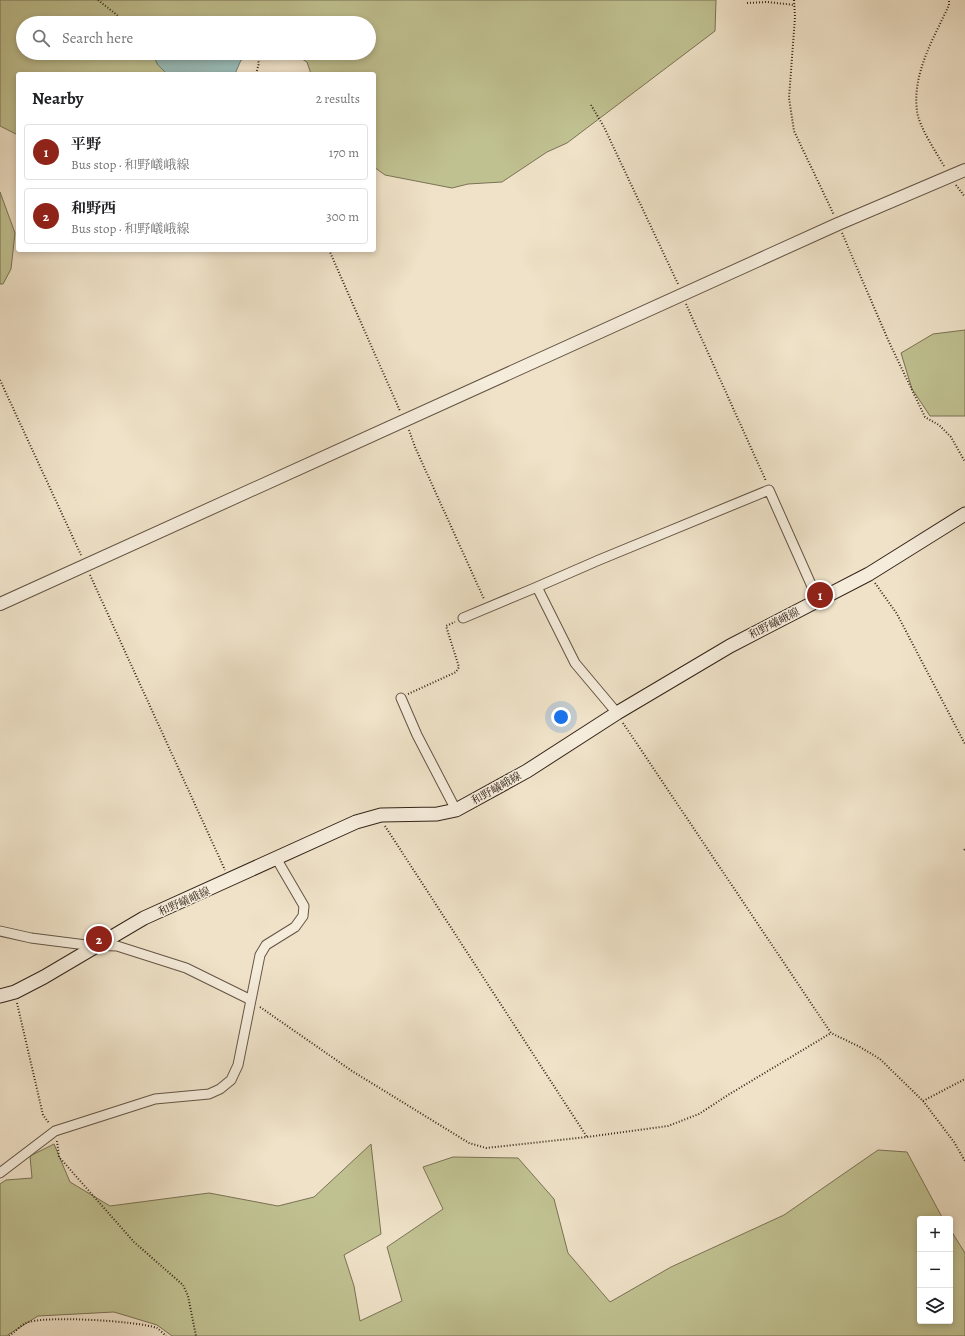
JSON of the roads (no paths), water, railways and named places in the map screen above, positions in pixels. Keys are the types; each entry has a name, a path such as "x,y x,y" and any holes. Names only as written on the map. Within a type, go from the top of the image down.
{"main road":[{"name":"和野嶬峨線","path":"0,996 15,992 44,977 144,918 356,822 381,815 437,814 456,810 527,771 617,714 730,646 869,574 965,514"}],"street":[{"path":"0,604 838,224 965,170"},
{"path":"462,618 769,490 818,600"},
{"path":"537,587 575,663 617,714"},
{"path":"401,698 417,734 456,810"},
{"path":"0,1173 56,1131 154,1099 209,1094 220,1089 231,1080 238,1065 260,954 266,945 295,927 303,916 304,906 276,858"},
{"path":"0,930 38,938 86,945 117,946 186,968 251,1000"}],"water":[{"path":"156,60 241,60 236,72 165,72"}],"place":[{"name":"平野","path":"820,595"},
{"name":"和野西","path":"99,939"}]}
